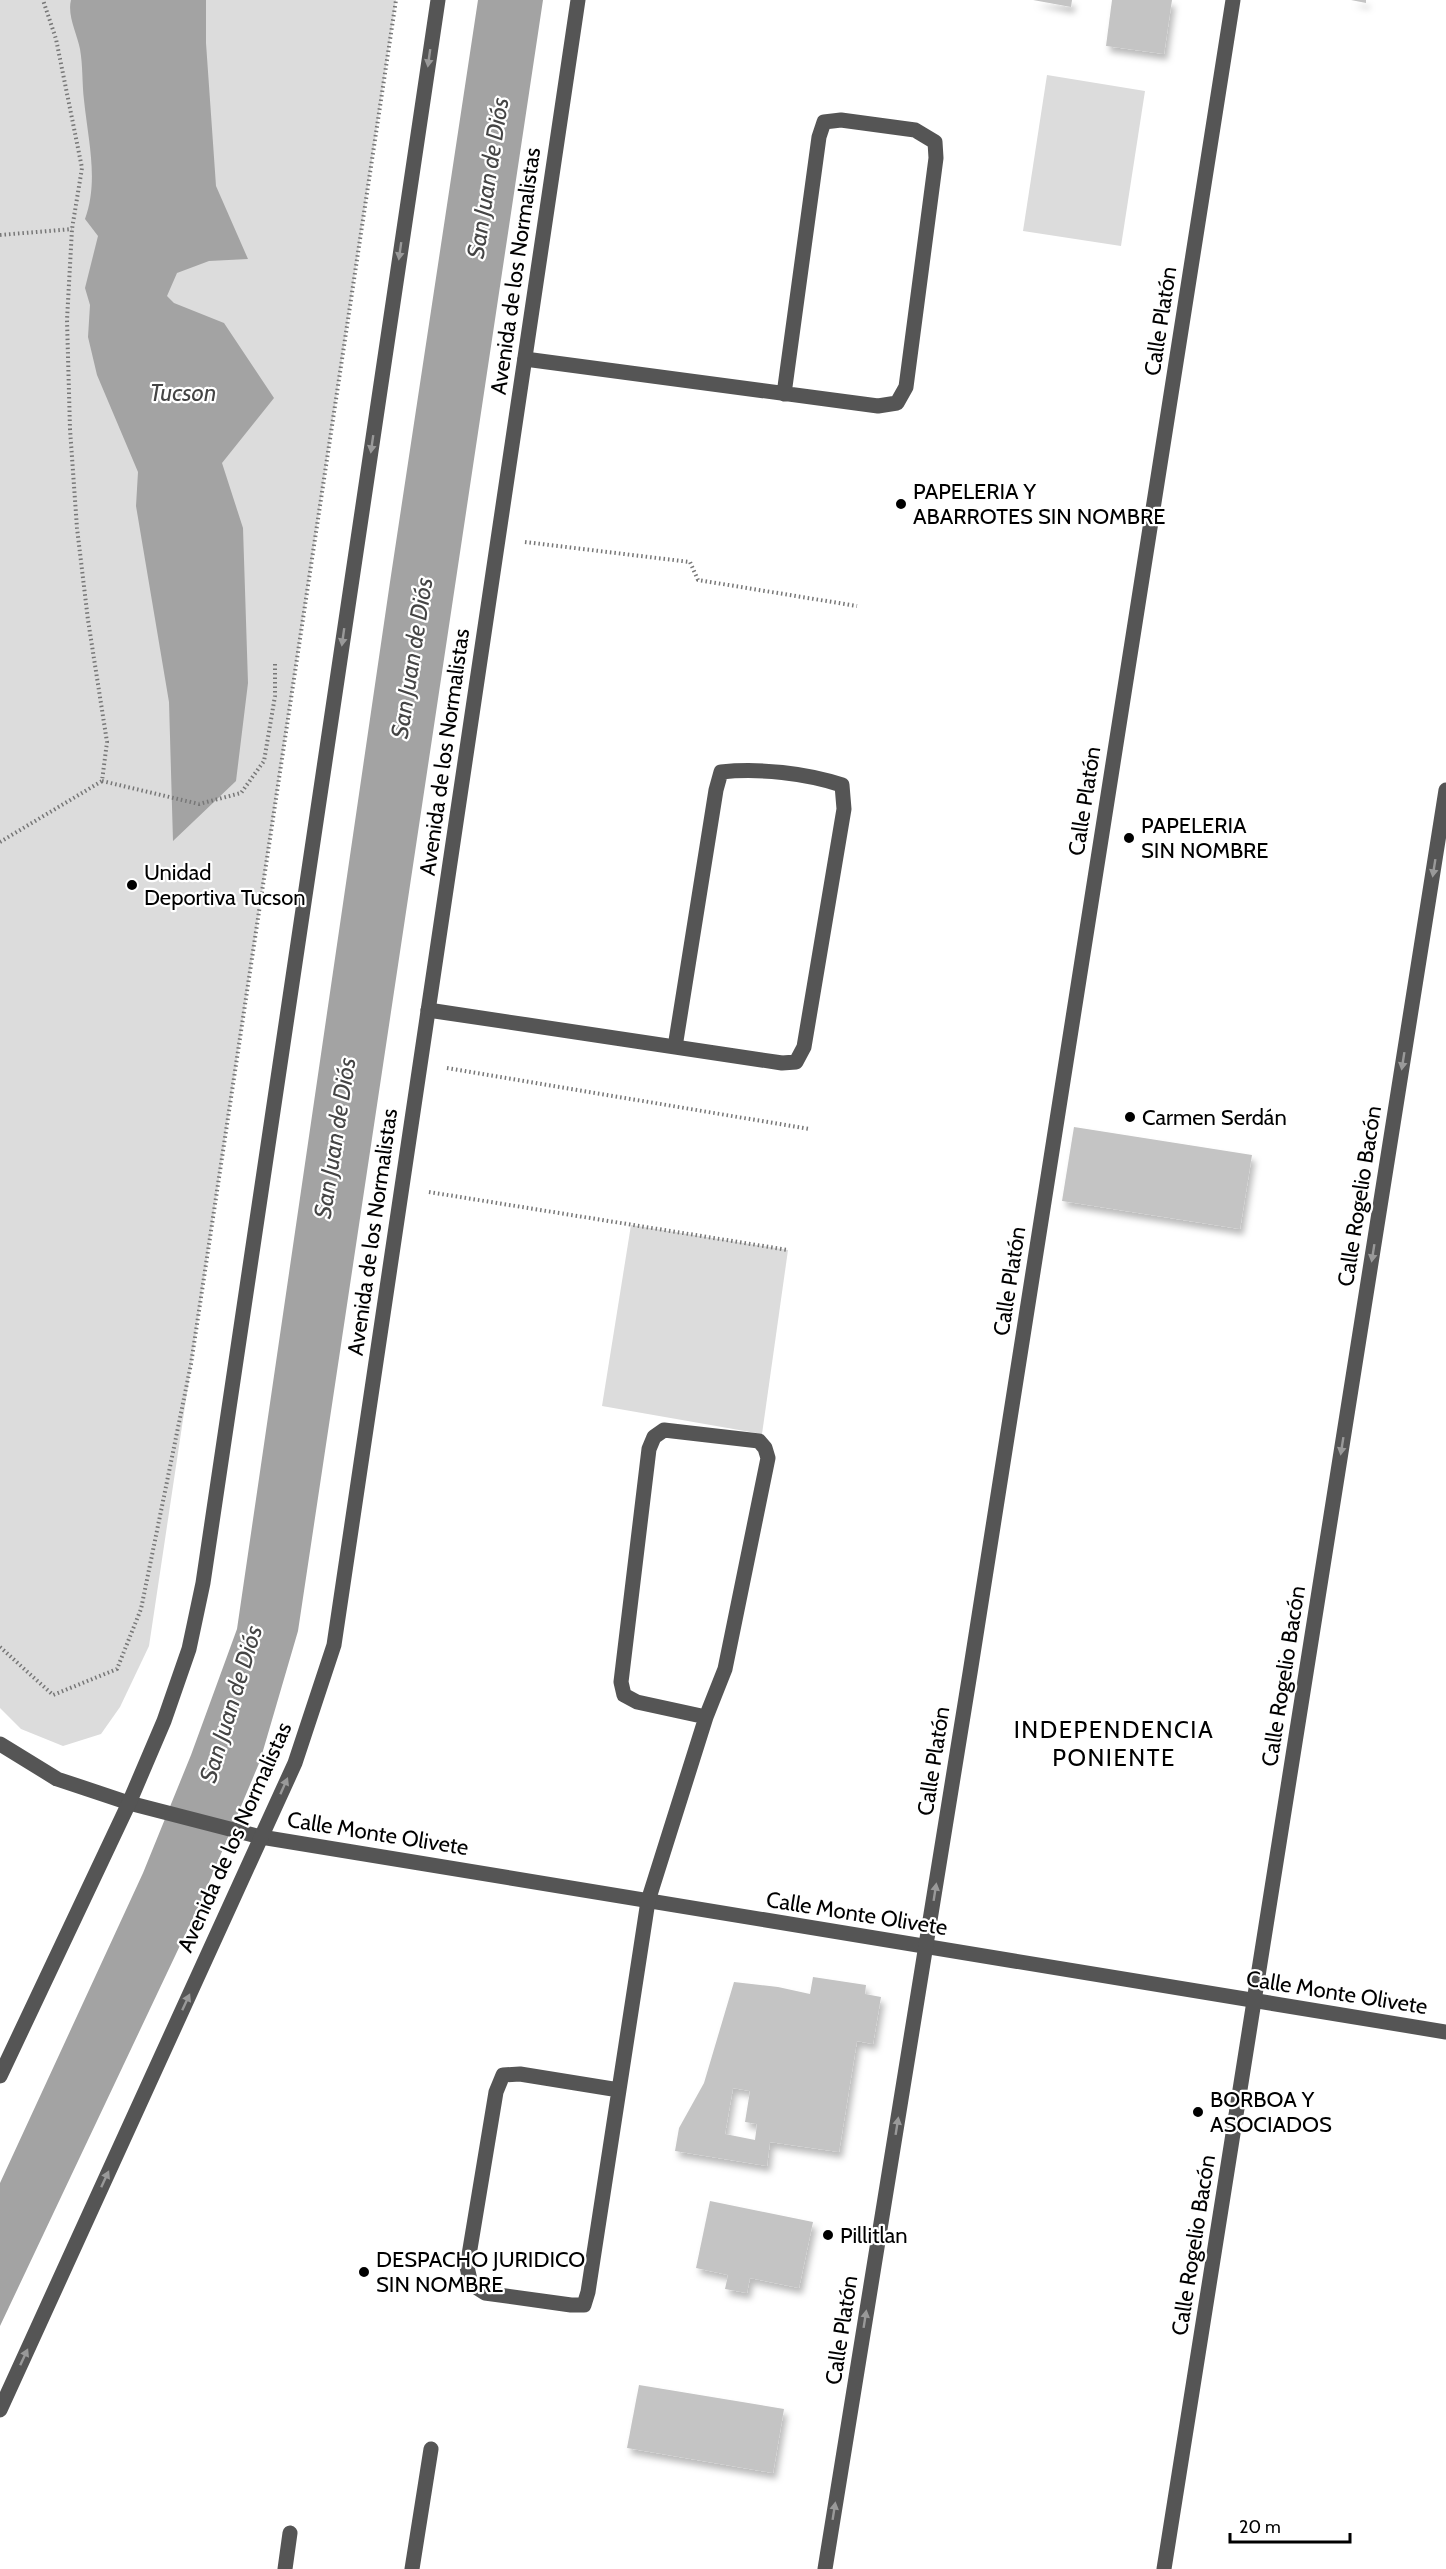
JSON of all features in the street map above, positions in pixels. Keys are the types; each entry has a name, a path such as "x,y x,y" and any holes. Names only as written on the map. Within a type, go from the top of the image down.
{"street":[{"path":"0,2076 129,1803 164,1721 189,1649 203,1583 438,0"},
{"name":"Avenida de los Normalistas","path":"0,2410 254,1835 295,1763 334,1645 578,0"},
{"name":"Calle Platón","path":"825,2569 926,1948 1233,0"},
{"path":"525,359 784,394 878,406 897,403 906,387 936,158 934,142 915,130 841,120 824,122 819,137 784,394"},
{"path":"428,1010 675,1047 782,1063 796,1062 804,1047 844,809 842,785 822,779 743,770 721,772 716,790 675,1047"},
{"name":"Calle Rogelio Bacón","path":"1164,2569 1446,790"},
{"path":"619,2090 520,2074 503,2075 496,2092 467,2267 471,2284 484,2294 571,2306 584,2305 588,2292 619,2090 648,1901 706,1717 725,1669 768,1458 765,1448 759,1441 664,1430 654,1437 649,1449 621,1682 624,1695 638,1702 706,1717"},
{"name":"Calle Monte Olivete","path":"0,1744 57,1779 129,1803 254,1835 926,1948 1446,2032"},
{"path":"412,2569 431,2449"},
{"path":"285,2569 290,2533"}],"path":[{"path":"43,0 56,39 82,168 72,229 67,320 70,429 77,528 88,620 107,741 102,782"},
{"path":"0,1647 53,1695 117,1669 141,1609 191,1364 396,0"},
{"path":"0,235 72,229"},
{"path":"498,539 690,562 698,580 857,606"},
{"path":"0,842 102,782 199,804 241,794 264,761 275,696 275,664"},
{"path":"420,1064 809,1129"},
{"path":"402,1188 788,1250"}],"shaded area":[{"name":"Unidad Deportiva Tucson","path":"0,0 396,0 149,1646 120,1707 101,1734 63,1746 21,1729 0,1708"},
{"path":"1047,75 1145,91 1121,246 1023,231"},
{"path":"631,1225 788,1250 762,1434 602,1406"}],"water":[{"name":"Tucson","path":"71,0 206,0 206,43 216,186 248,259 209,261 177,273 167,296 174,303 224,323 274,398 222,463 243,528 248,683 236,781 173,841 169,702 136,506 138,472 97,375 88,337 90,305 85,288 98,236 85,219 92,175 81,55 71,18"},
{"name":"San Juan de Diós","path":"478,0 543,0 298,1631 260,1761 202,1899 0,2326 0,2183 143,1873 191,1755 237,1629 390,582"}],"building":[{"path":"1033,0 1072,0 1071,7"},
{"path":"1112,0 1172,0 1164,54 1106,46"},
{"path":"1074,1127 1252,1155 1240,1229 1062,1201"},
{"path":"813,1977 866,1985 865,1994 881,1997 873,2044 857,2041 839,2152 770,2142 767,2166 675,2151 679,2128 704,2083 734,1982 778,1987 810,1994","holes":["733,2088 750,2091 745,2122 757,2124 755,2140 725,2134"]},
{"path":"710,2201 813,2222 799,2288 750,2278 747,2293 725,2289 728,2275 696,2268"},
{"path":"639,2385 784,2409 773,2473 627,2448"}],"place":[{"name":"PAPELERIA Y ABARROTES SIN NOMBRE","path":"901,504"},
{"name":"PAPELERIA SIN NOMBRE","path":"1129,838"},
{"name":"Unidad Deportiva Tucson","path":"132,885"},
{"name":"Carmen Serdán","path":"1130,1117"},
{"name":"BORBOA Y ASOCIADOS","path":"1198,2112"},
{"name":"Pillitlan","path":"828,2235"},
{"name":"DESPACHO JURIDICO SIN NOMBRE","path":"364,2272"}],"district":[{"name":"INDEPENDENCIA PONIENTE","path":"1114,1744"}]}
